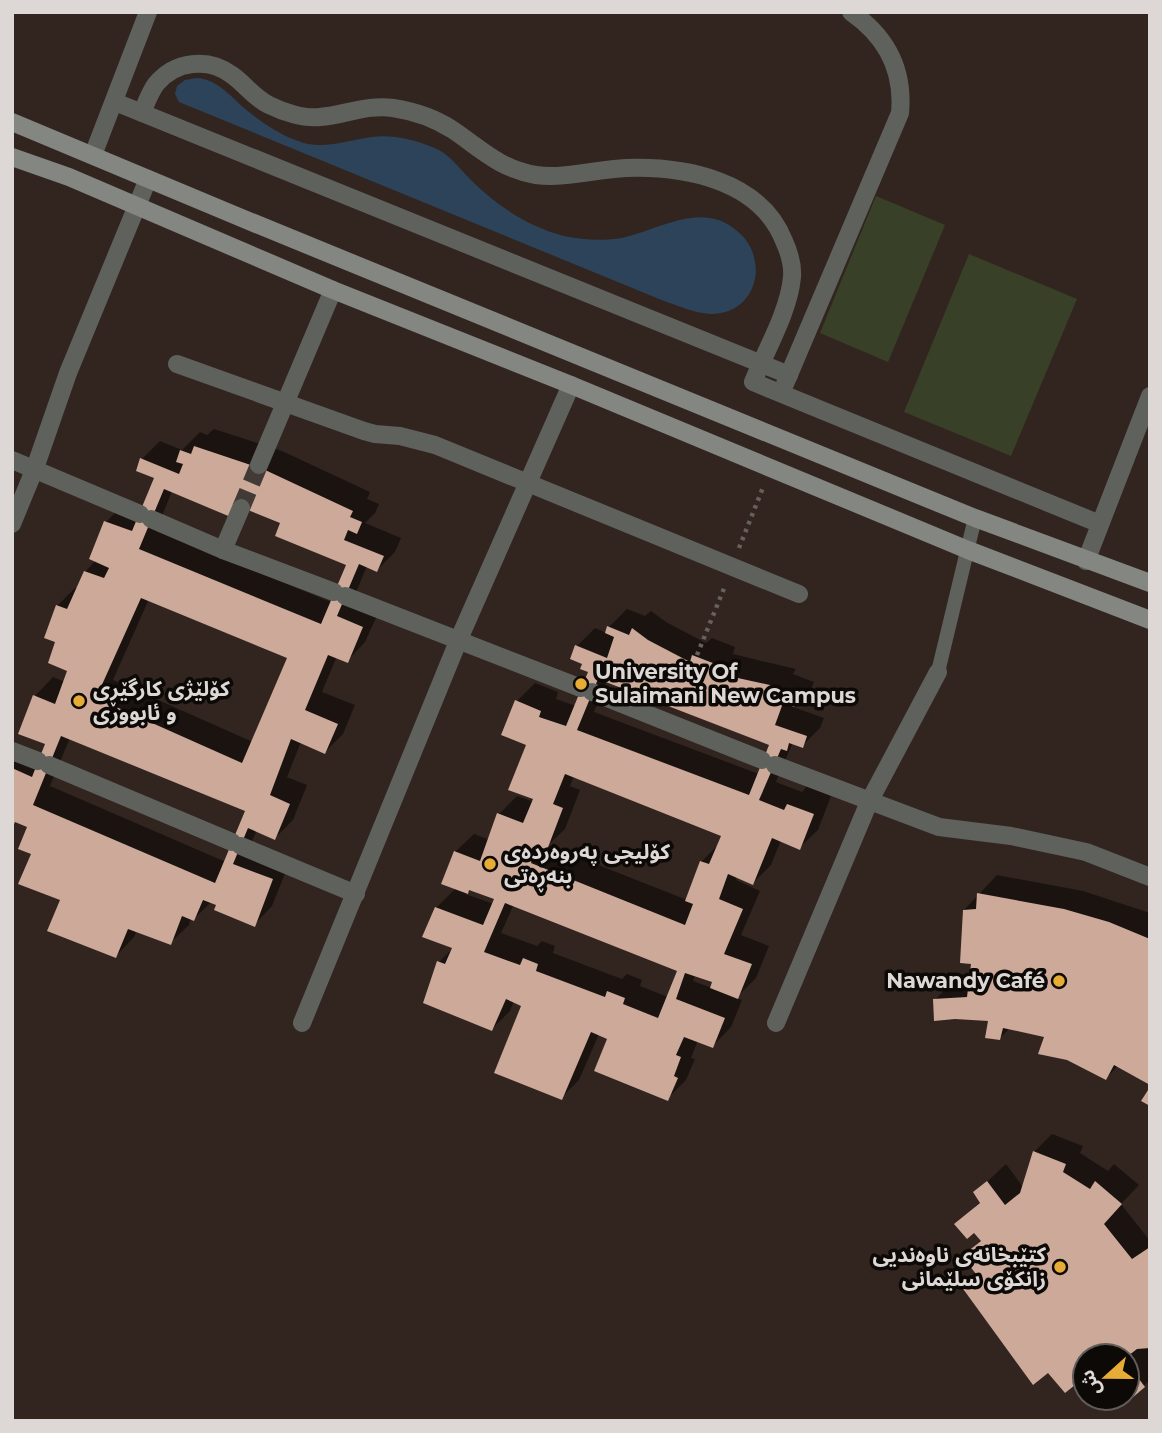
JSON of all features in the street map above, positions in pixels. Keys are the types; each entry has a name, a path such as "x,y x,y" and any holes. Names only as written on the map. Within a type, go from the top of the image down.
{"street":[{"path":"93,155 148,12"},
{"path":"781,393 900,113 901,86 893,58 869,27 851,12"},
{"path":"142,113 153,88 162,78 185,65 204,63 231,74 267,104 294,114 320,117 380,107 422,116 453,130 487,156 523,172 547,175 626,168 652,169 690,173 722,183 755,201 768,214 779,229 790,258 792,276 788,295 753,382 1100,524"},
{"path":"115,102 789,375"},
{"path":"12,122 975,518 1150,583"},
{"path":"12,157 138,206 333,290 571,385 968,550 1150,620"},
{"path":"12,524 73,361 148,179"},
{"path":"259,465 333,290"},
{"path":"177,364 364,431 425,442 799,594"},
{"path":"302,1023 459,639 571,385"},
{"path":"1086,561 1150,396"},
{"path":"12,460 223,550 459,639 869,802 939,827 1011,836 1086,852 1150,877"},
{"path":"223,550 241,508"},
{"path":"776,1023 869,802 938,672"},
{"path":"12,751 356,894"}],"lane":[{"path":"938,672 975,518"}],"shaded area":[{"name":"University Of Sulaimani New Campus","path":"12,12 1150,12 1150,1421 12,1421"}],"green space":[{"path":"876,196 945,225 888,362 820,333"},
{"path":"969,254 1077,299 1011,456 904,412"}],"water":[{"path":"197,78 219,86 268,126 304,143 330,145 389,136 439,150 504,208 527,222 564,236 593,240 622,238 695,217 724,222 741,234 751,249 756,272 751,291 739,305 721,313 698,312 664,301 179,102 175,94 177,86 185,80"}],"building":[{"name":"كۆلێژی كارگێڕی و ئابووری","path":"194,446 263,469 353,511 350,517 362,522 357,534 348,530 344,540 384,556 377,572 359,564 337,616 363,627 348,663 328,655 305,710 338,724 325,754 291,739 270,795 290,804 275,840 248,828 233,864 273,879 255,927 214,910 216,905 203,900 194,921 182,916 171,945 128,929 116,958 47,931 60,900 18,884 31,854 18,849 27,827 15,822 12,829 12,768 32,777 45,744 18,734 33,695 55,704 67,671 48,663 55,642 44,638 56,605 67,609 84,571 104,578 109,568 89,559 104,521 132,531 154,478 136,471 140,458 179,474 183,464 176,462 180,450 191,454","holes":["164,489 233,518 238,506 280,523 275,536 346,565 321,624 139,549","141,598 287,658 242,763 96,698","61,736 245,811 215,883 33,805"]},
{"name":"کۆلیجی پەروەردەی بنەڕەتی","path":"607,626 629,635 632,628 648,640 690,662 692,655 718,665 715,673 779,687 776,692 797,700 794,707 783,703 775,725 807,736 803,748 789,743 787,751 781,749 759,800 784,810 787,804 814,814 800,850 772,838 753,885 728,874 719,899 743,909 724,954 752,964 738,999 710,988 712,982 685,973 676,999 725,1018 713,1048 684,1037 676,1055 681,1057 674,1076 678,1078 668,1101 594,1071 607,1039 591,1032 562,1100 494,1073 521,1006 506,999 492,1031 423,1003 437,961 445,964 452,948 422,937 435,907 483,925 494,899 469,890 468,894 441,884 454,851 480,861 497,813 523,823 533,799 508,790 526,745 501,735 515,700 541,711 539,717 566,726 588,672 580,669 582,664 570,659 575,645 607,658 614,637 605,633","holes":["598,679 769,745 749,795 577,730","565,774 721,836 709,864 700,861 685,901 693,904 685,925 531,863 538,846 547,850 563,808 553,804","505,903 677,971 658,1018 623,1004 625,998 607,991 605,997 536,971 538,964 523,958 520,965 484,952"]},
{"name":"Nawandy Café","path":"977,893 1064,909 1109,922 1150,939 1150,1085 1114,1065 1106,1080 1067,1060 1038,1054 1044,1037 1003,1028 1000,1040 985,1038 988,1021 934,1021 933,999 967,997 971,964 960,963 963,910 976,909"},
{"path":"1150,1087 1150,1106 1141,1101"},
{"name":"کتێبخانەی ناوەندیی زانکۆی سلێمانی","path":"1033,1151 1066,1164 1063,1172 1090,1189 1095,1181 1122,1204 1104,1224 1132,1259 1150,1247 1150,1348 1141,1349 1141,1342 1071,1342 1071,1388 1065,1393 1048,1373 1033,1385 961,1286 976,1274 962,1256 981,1241 974,1233 967,1239 954,1224 980,1203 973,1192 987,1181 1005,1205 1020,1193"}],"tunnel":[{"path":"241,508 259,465"}],"place":[{"name":"University Of Sulaimani New Campus","path":"581,684"},
{"name":"كۆلێژی كارگێڕی و ئابووری","path":"79,701"},
{"name":"کۆلیجی پەروەردەی بنەڕەتی","path":"490,864"},
{"name":"Nawandy Café","path":"1059,981"},
{"name":"کتێبخانەی ناوەندیی زانکۆی سلێمانی","path":"1060,1267"}]}
